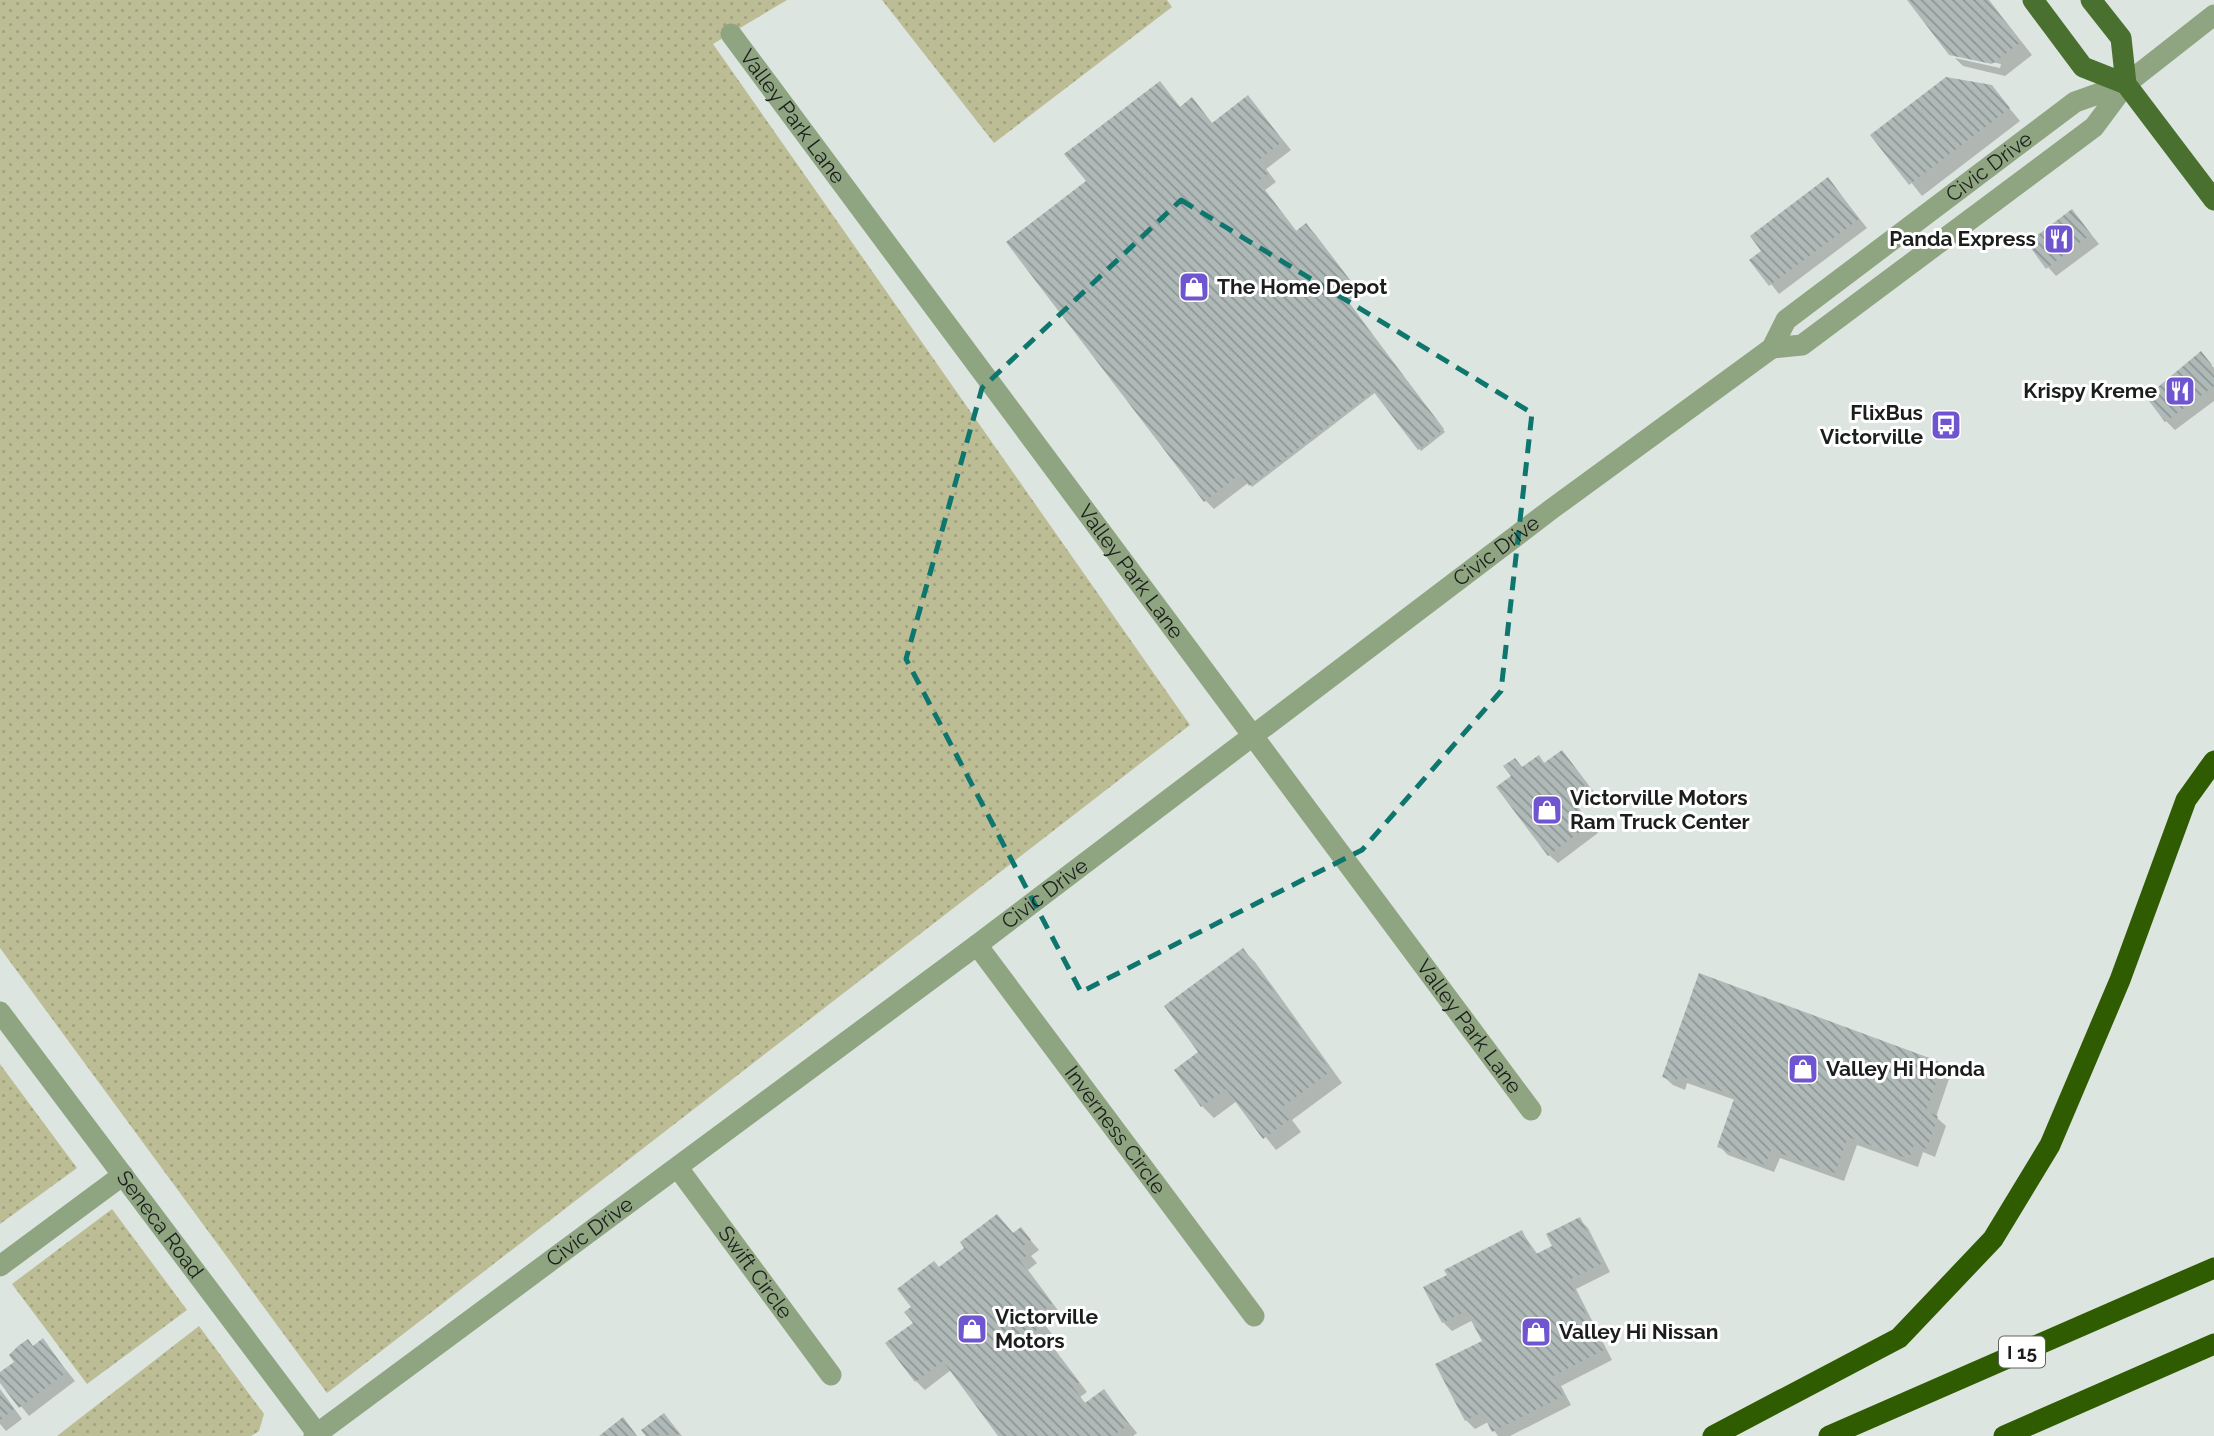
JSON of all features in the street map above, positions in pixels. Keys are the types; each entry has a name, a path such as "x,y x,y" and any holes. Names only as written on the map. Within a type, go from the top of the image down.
{"highway":[{"path":"1713,1436 1899,1338 1993,1239 2050,1145 2120,980 2186,800 2214,761"},
{"name":"I 15","path":"1829,1436 2214,1268"},
{"path":"2004,1436 2214,1344"}],"main road":[{"path":"2033,0 2083,67 2126,85 2214,200"},
{"path":"2091,0 2121,38 2126,85"}],"street":[{"name":"Civic Drive","path":"1772,348 1802,345 2094,127 2126,85 2214,15"},
{"name":"Valley Park Lane","path":"731,34 1531,1110"},
{"name":"Civic Drive","path":"317,1435 977,944 1542,516 1772,348 1786,320 2075,102 2126,85"},
{"name":"Inverness Circle","path":"977,944 1254,1317"},
{"name":"Seneca Road","path":"0,1012 317,1435"},
{"name":"Swift Circle","path":"678,1168 831,1375"},
{"path":"0,1266 123,1175"}],"highlighted area":[{"path":"1181,200 1532,413 1501,691 1362,850 1081,992 906,659 982,388"}],"green space":[{"path":"0,0 787,0 713,44 1190,725 327,1393 0,948"},
{"path":"882,0 1167,0 1172,7 994,143"},
{"path":"0,1064 77,1168 0,1224"},
{"path":"112,1209 187,1310 87,1384 12,1284"},
{"path":"199,1326 264,1414 259,1431 251,1436 57,1436"}],"building":[{"path":"1907,0 1988,0 2021,42 1992,64 1949,55"},
{"path":"1946,77 1992,85 2010,108 1909,185 1870,135"},
{"name":"The Home Depot","path":"1160,81 1180,107 1192,97 1212,123 1248,95 1283,141 1259,160 1269,173 1258,181 1296,231 1306,223 1352,283 1340,292 1444,429 1418,450 1373,391 1249,486 1240,474 1204,502 1006,242 1086,181 1064,154"},
{"path":"1828,177 1859,219 1769,286 1749,260 1761,251 1750,236"},
{"name":"Panda Express","path":"2072,209 2091,234 2046,269 2027,243"},
{"name":"Krispy Kreme","path":"2201,351 2212,365 2208,368 2214,376 2214,386 2165,422 2146,397"},
{"name":"Victorville Motors Ram Truck Center","path":"1562,750 1587,783 1570,796 1590,824 1548,856 1496,787 1511,776 1503,766 1515,758 1522,767 1539,755 1544,763"},
{"path":"1243,948 1331,1071 1281,1108 1290,1119 1263,1139 1226,1089 1201,1107 1174,1070 1198,1052 1164,1006"},
{"name":"Valley Hi Honda","path":"1699,973 1943,1063 1926,1111 1938,1116 1927,1149 1914,1144 1909,1159 1848,1137 1835,1173 1771,1150 1765,1165 1717,1147 1735,1096 1679,1075 1676,1082 1662,1077"},
{"name":"Victorville Motors","path":"997,1214 1013,1233 1021,1227 1031,1240 1023,1246 1029,1254 1020,1261 1052,1304 1037,1315 1044,1324 1033,1333 1046,1351 1053,1347 1079,1382 1073,1387 1085,1403 1104,1389 1129,1424 1113,1436 998,1436 943,1361 915,1382 885,1343 913,1323 904,1312 911,1307 897,1289 934,1261 939,1267 964,1248 960,1242"},
{"name":"Valley Hi Nissan","path":"1580,1217 1603,1263 1569,1280 1604,1350 1553,1376 1563,1396 1492,1432 1482,1412 1465,1421 1435,1364 1482,1341 1466,1311 1442,1323 1423,1287 1447,1275 1444,1270 1522,1230 1534,1255 1552,1246 1546,1234"},
{"path":"43,1338 67,1372 19,1408 0,1383 0,1372 14,1362 9,1355 18,1346 28,1339 33,1346"},
{"path":"0,1390 14,1409 0,1420"},
{"path":"664,1413 680,1434 646,1436 641,1430"},
{"path":"623,1417 637,1436 599,1436"}],"place":[{"name":"Panda Express","path":"2059,239"},
{"name":"The Home Depot","path":"1194,287"},
{"name":"Krispy Kreme","path":"2180,391"},
{"name":"FlixBus Victorville","path":"1946,425"},
{"name":"Victorville Motors Ram Truck Center","path":"1547,810"},
{"name":"Valley Hi Honda","path":"1803,1069"},
{"name":"Victorville Motors","path":"972,1329"},
{"name":"Valley Hi Nissan","path":"1536,1332"}]}
